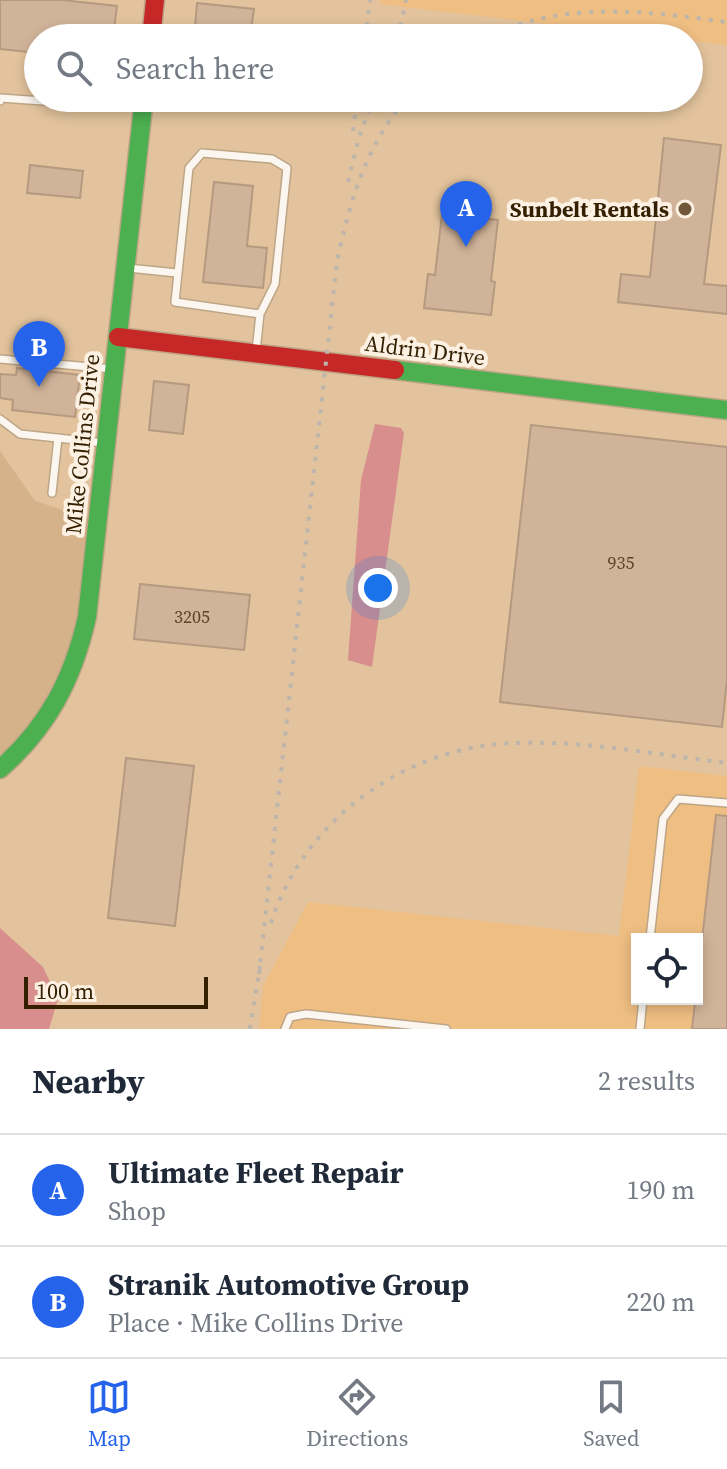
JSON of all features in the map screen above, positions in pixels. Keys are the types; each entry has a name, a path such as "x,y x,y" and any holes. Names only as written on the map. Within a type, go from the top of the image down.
{"street":[{"path":"152,24 155,0"},
{"name":"Mike Collins Drive","path":"0,769 46,724 64,693 79,657 87,617 143,112"},
{"name":"Aldrin Drive","path":"118,337 727,410"}],"lane":[{"path":"0,99 24,100"},
{"path":"256,354 260,314 275,284 287,168 281,162 202,153 189,168 176,304 260,314"},
{"path":"126,268 177,273"},
{"path":"0,359 114,369"},
{"path":"0,419 20,434 106,443"},
{"path":"52,493 58,438"},
{"path":"651,933 663,819 678,799 727,803"},
{"path":"640,1029 642,1005"},
{"path":"285,1029 290,1017 306,1014 446,1029"}],"shaded area":[{"path":"380,0 727,0 727,45 703,42 703,24 549,24 379,4"},
{"path":"375,424 401,428 404,433 372,667 348,660 361,480"},
{"path":"0,451 35,501 88,518 77,616 59,679 45,707 25,733 0,755"},
{"path":"639,766 727,776 727,1029 259,1029 263,986 308,902 619,936"},
{"path":"0,928 43,967 58,999 49,1029 0,1029"}],"building":[{"path":"0,0 62,0 117,6 115,24 24,24 24,52 0,49"},
{"path":"197,3 254,9 252,24 195,24"},
{"name":"Sunbelt Rentals","path":"664,138 721,145 704,284 727,286 727,314 618,302 621,274 650,277"},
{"path":"30,165 83,171 80,198 27,193"},
{"path":"214,182 253,186 247,246 267,248 263,288 203,282"},
{"path":"442,214 498,220 491,281 495,282 491,315 424,308 428,274 435,275"},
{"path":"17,368 80,375 75,417 12,410 13,400 0,398 0,374 16,375"},
{"path":"154,381 189,385 183,434 149,430"},
{"path":"531,425 727,447 727,679 722,727 500,702"},
{"path":"140,584 250,595 244,650 134,639"},
{"path":"126,758 194,766 175,926 108,918"},
{"path":"716,815 727,816 727,1029 692,1029 695,1005 703,1005 703,933"}],"railway":[{"path":"367,24 370,0"},
{"path":"401,24 406,0"},
{"path":"522,24 574,13 604,12 635,12 727,22"},
{"path":"353,131 355,112"},
{"path":"348,182 369,112"},
{"path":"259,974 337,261 348,217 370,154 396,112"},
{"path":"271,923 286,886 308,851 334,821 364,795 399,774 436,758 475,747 541,743 594,746 727,763"},
{"path":"250,1029 260,966"}],"traffic: fast":[{"path":"0,769 32,736 56,700 74,661 87,617 142,112"},
{"path":"395,370 727,410"}],"traffic: jam":[{"path":"152,24 155,0"},
{"path":"118,337 395,370"}],"place":[{"name":"Sunbelt Rentals","path":"685,209"},
{"name":"Ultimate Fleet Repair","path":"466,247"},
{"name":"Stranik Automotive Group","path":"39,387"}]}
